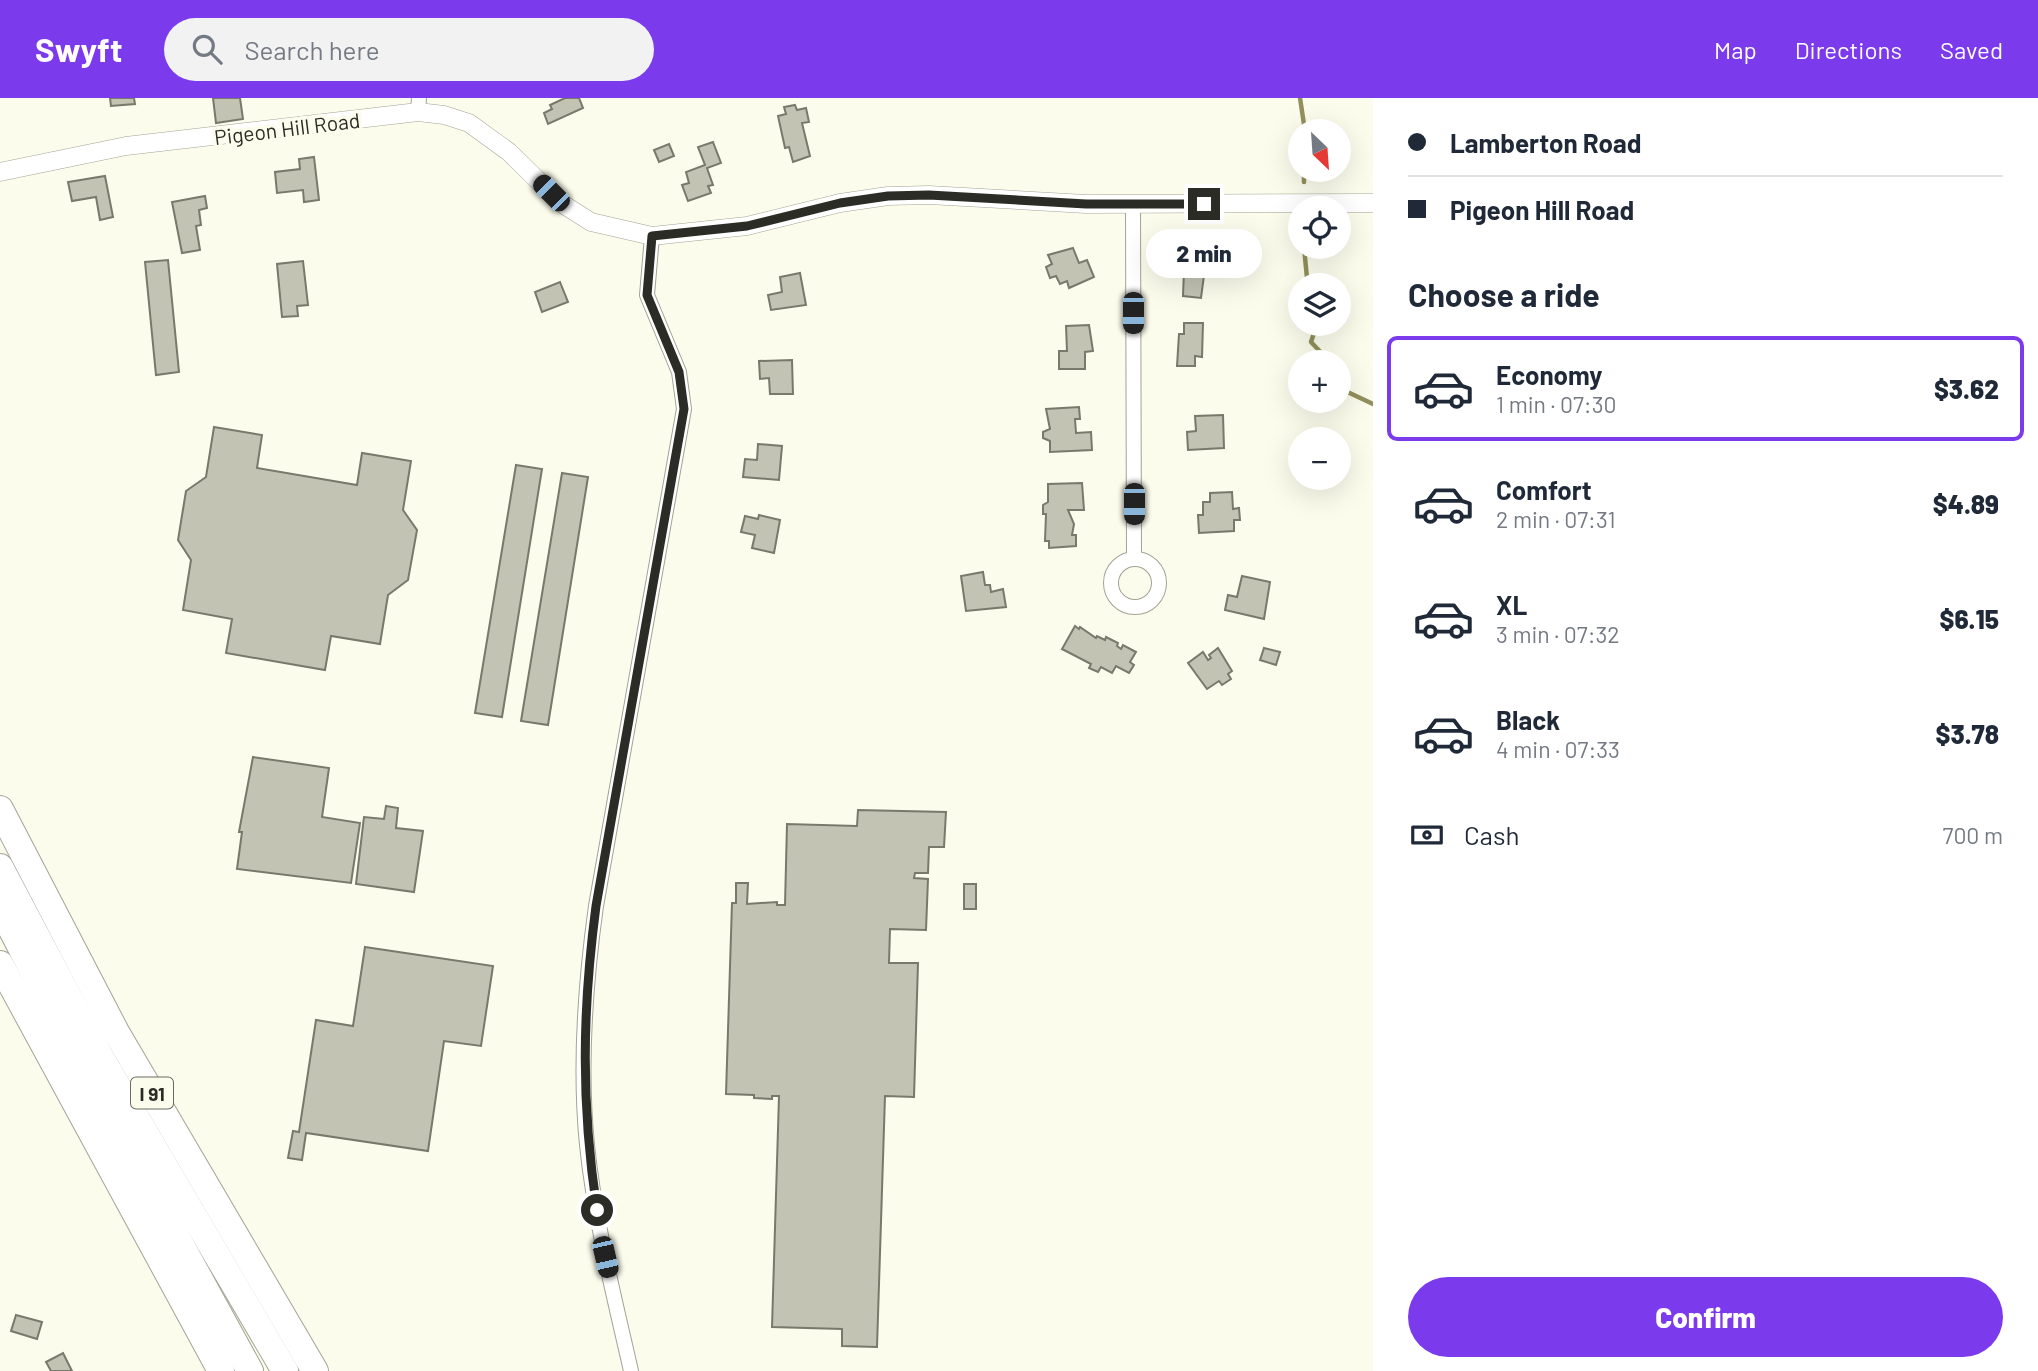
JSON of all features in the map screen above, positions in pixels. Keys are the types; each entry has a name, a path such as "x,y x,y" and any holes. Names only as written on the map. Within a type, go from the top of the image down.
{"highway":[{"name":"I 91","path":"0,809 116,1032 315,1371"},
{"path":"0,867 100,1056 285,1371"},
{"path":"0,907 73,1047 250,1371"},
{"path":"0,964 221,1371"}],"street":[{"name":"Pigeon Hill Road","path":"0,172 126,146 418,105 469,123 509,152 561,203 591,222 652,236 747,226 840,203 888,196 929,195 1133,205 1373,202"},
{"path":"1133,205 1134,558"},
{"path":"631,1371 600,1232 587,1145 583,1049 586,979 596,906 684,409 679,372 647,295 652,236"}],"building":[{"path":"110,98 134,98 135,104 111,106"},
{"path":"213,98 240,98 243,119 216,123"},
{"path":"565,98 579,98 583,108 548,124 544,113 552,109 550,105"},
{"path":"795,105 797,110 806,108 809,122 802,123 810,156 793,162 789,147 785,148 778,116 786,114 784,107"},
{"path":"713,142 721,163 707,168 713,185 708,186 711,193 688,201 682,185 689,183 686,172 705,165 698,147"},
{"path":"669,144 674,156 659,162 654,150"},
{"path":"314,157 319,200 304,202 303,190 277,193 275,172 300,169 299,159"},
{"path":"105,176 113,217 100,220 96,197 72,201 68,182"},
{"path":"205,196 207,208 199,210 201,225 196,226 200,250 182,253 172,202"},
{"path":"1073,248 1079,263 1087,260 1094,277 1069,288 1067,281 1060,284 1056,276 1050,278 1046,267 1052,264 1048,255"},
{"path":"1186,250 1207,253 1201,298 1183,296 1184,270 1180,269"},
{"path":"168,260 179,372 156,375 145,262"},
{"path":"303,261 308,305 297,306 298,316 282,317 277,264"},
{"path":"800,273 806,305 771,310 768,295 782,292 780,277"},
{"path":"560,282 568,302 542,312 535,292"},
{"path":"1184,323 1203,323 1202,357 1195,356 1195,366 1177,366 1179,334 1184,334"},
{"path":"1089,325 1093,351 1085,352 1085,369 1059,369 1059,351 1067,351 1066,326"},
{"path":"792,360 793,394 770,394 769,378 760,379 759,361"},
{"path":"1079,407 1080,419 1075,419 1076,433 1091,432 1092,450 1050,452 1050,441 1043,438 1043,432 1050,429 1046,409"},
{"path":"1223,415 1224,448 1188,450 1187,432 1196,431 1195,416"},
{"path":"214,427 262,435 257,468 357,485 362,453 411,461 403,510 417,530 408,580 388,595 380,644 331,636 325,670 226,653 232,619 183,610 191,560 178,540 186,491 206,477"},
{"path":"758,444 782,446 779,480 743,477 745,459 757,460"},
{"path":"516,465 542,469 502,717 475,713"},
{"path":"562,473 588,477 548,725 521,721"},
{"path":"1082,483 1084,510 1068,510 1074,524 1072,535 1076,535 1076,546 1049,548 1049,541 1045,541 1046,514 1043,514 1043,505 1048,502 1048,484"},
{"path":"1232,492 1233,509 1239,508 1240,520 1234,520 1234,531 1199,533 1198,515 1203,515 1203,502 1210,502 1210,493"},
{"path":"759,515 780,520 774,553 752,548 755,535 741,532 745,516 758,519"},
{"path":"983,572 985,585 990,585 991,592 1003,589 1006,607 966,611 961,576"},
{"path":"1242,576 1270,582 1264,619 1225,610 1228,595 1237,597"},
{"path":"1075,626 1096,638 1097,636 1105,640 1106,637 1118,643 1117,646 1121,649 1123,645 1136,652 1130,662 1134,665 1129,673 1116,666 1112,673 1101,667 1098,672 1089,668 1091,664 1062,649"},
{"path":"1218,648 1232,671 1228,674 1231,679 1222,685 1219,681 1207,689 1188,663 1203,652 1208,660 1211,658 1209,655"},
{"path":"1264,648 1280,652 1276,665 1260,660"},
{"path":"253,757 329,768 322,817 360,823 351,883 237,869 242,832 239,832"},
{"path":"386,806 398,808 396,828 423,831 414,892 356,884 364,817 384,819"},
{"path":"858,810 946,812 944,847 929,847 928,873 915,873 914,878 928,879 926,930 890,929 889,963 918,963 914,1097 885,1096 877,1347 842,1346 842,1329 772,1327 779,1096 772,1096 772,1099 726,1094 732,903 736,903 736,883 748,883 747,904 777,902 777,905 785,905 787,824 857,826"},
{"path":"964,884 976,884 976,909 964,909"},
{"path":"365,947 493,966 481,1046 444,1041 428,1151 306,1133 302,1160 288,1158 293,1131 299,1132 316,1020 353,1026"},
{"path":"16,1315 42,1322 37,1339 11,1331"},
{"path":"63,1353 72,1371 51,1371 46,1362"}],"waterway":[{"path":"1300,98 1303,119"},
{"path":"1305,259 1307,273"},
{"path":"1313,336 1311,342 1319,350"},
{"path":"1351,394 1373,404"}],"route":[{"path":"597,1210 587,1145 583,1049 586,979 596,906 684,409 679,372 647,295 652,236 747,226 840,203 888,196 929,195 1086,204 1204,204"}]}
